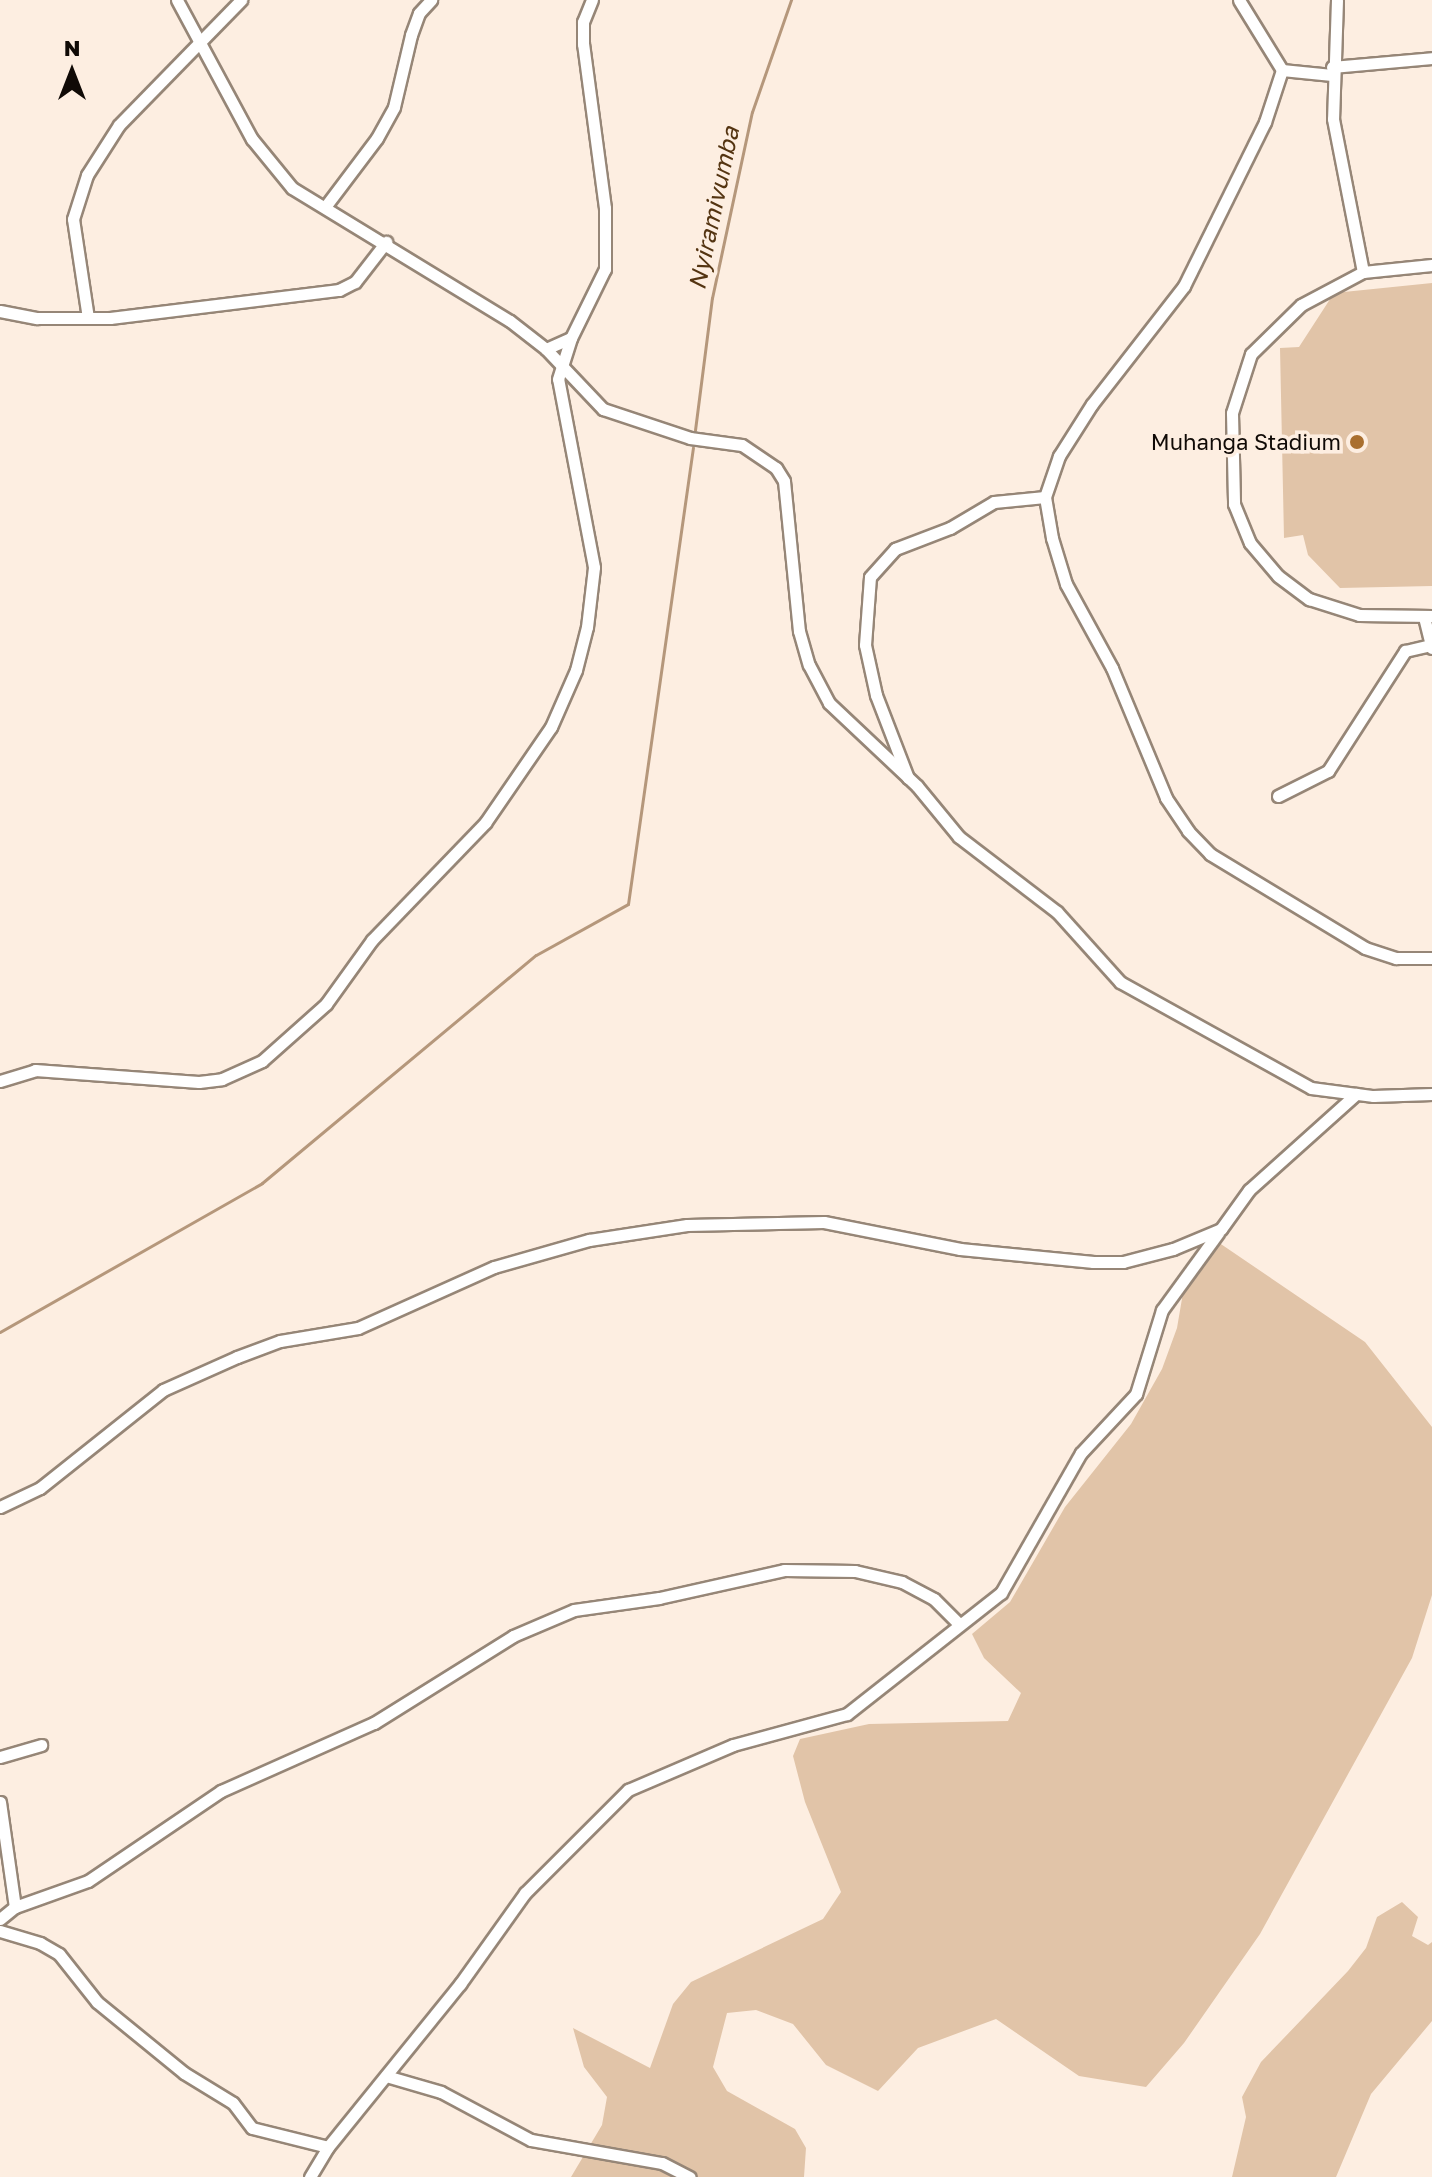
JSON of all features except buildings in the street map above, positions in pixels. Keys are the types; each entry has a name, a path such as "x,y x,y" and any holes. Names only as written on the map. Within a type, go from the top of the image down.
{"street":[{"path":"177,0 258,150 292,188 386,242 546,349 591,398 618,416 690,438 742,445 776,468 784,481 797,623 809,665 838,714 908,778 959,837 1057,912 1125,986 1298,1082 1356,1094 1432,1094"},
{"path":"88,318 73,219 87,175 119,125 163,85 199,38 241,0"},
{"path":"325,207 377,138 394,107 415,24 431,0"},
{"path":"0,1081 35,1070 199,1082 222,1079 262,1061 316,1015 372,940 485,823 551,727 576,670 587,627 594,567 558,388 571,338 602,281 606,257 596,126 583,44 583,22 592,0"},
{"path":"1239,0 1282,70 1269,112 1203,253 1170,310 1066,443 1045,497 1066,584 1112,668 1166,798 1188,831 1210,854 1365,948 1396,958 1432,958"},
{"path":"1337,0 1332,71 1335,134 1363,272"},
{"path":"1282,70 1332,71 1432,58"},
{"path":"0,311 88,318 156,315 339,290 355,282 386,242"},
{"path":"1278,796 1328,771 1405,651 1432,647 1428,617 1359,615 1309,599 1278,576 1250,543 1234,504 1232,413 1251,354 1301,305 1363,272 1432,265"},
{"path":"546,349 571,338"},
{"path":"908,778 876,695 865,645 870,577 895,549 950,528 994,502 1045,497"},
{"path":"310,2177 328,2147 525,1893 628,1790 733,1745 847,1714 1001,1593 1081,1453 1136,1394 1162,1310 1249,1190 1356,1094"},
{"path":"0,1507 40,1488 163,1390 259,1347 390,1317 471,1276 556,1248 687,1225 824,1222 984,1253 1123,1262 1221,1229"},
{"path":"0,1919 15,1907 78,1886 221,1791 374,1723 513,1636 574,1610 659,1598 784,1570 855,1571 902,1582 934,1599 959,1624"},
{"path":"0,1757 41,1745"},
{"path":"0,1802 15,1907"},
{"path":"0,1931 40,1943 59,1954 97,2002 184,2073 233,2103 252,2128 328,2147"},
{"path":"386,2076 441,2092 531,2140 662,2163 690,2177"}],"shaded area":[{"name":"Muhanga Stadium","path":"1432,283 1432,586 1340,588 1308,555 1303,535 1284,538 1280,348 1299,347 1334,293"},
{"path":"1212,1238 1365,1342 1432,1427 1432,1595 1412,1658 1260,1934 1184,2043 1146,2087 1079,2076 996,2019 918,2048 878,2091 826,2065 793,2024 756,2010 727,2013 713,2067 727,2091 795,2129 806,2148 804,2177 571,2177 602,2125 607,2097 584,2067 573,2028 650,2068 673,2004 691,1982 823,1919 841,1892 805,1802 793,1756 800,1739 869,1724 1008,1721 1021,1693 984,1658 972,1634 1010,1602 1065,1507 1131,1424 1162,1369 1177,1328 1185,1281"},
{"path":"1402,1902 1418,1917 1412,1936 1428,1945 1432,1942 1432,2021 1371,2094 1336,2177 1232,2177 1246,2117 1242,2097 1261,2062 1348,1971 1366,1948 1377,1917"}],"waterway":[{"name":"Nyiramivumba","path":"695,430 712,298 752,112 791,0"},
{"path":"0,1332 262,1183 536,955 628,904 693,448"}],"place":[{"name":"Muhanga Stadium","path":"1357,442"}]}
